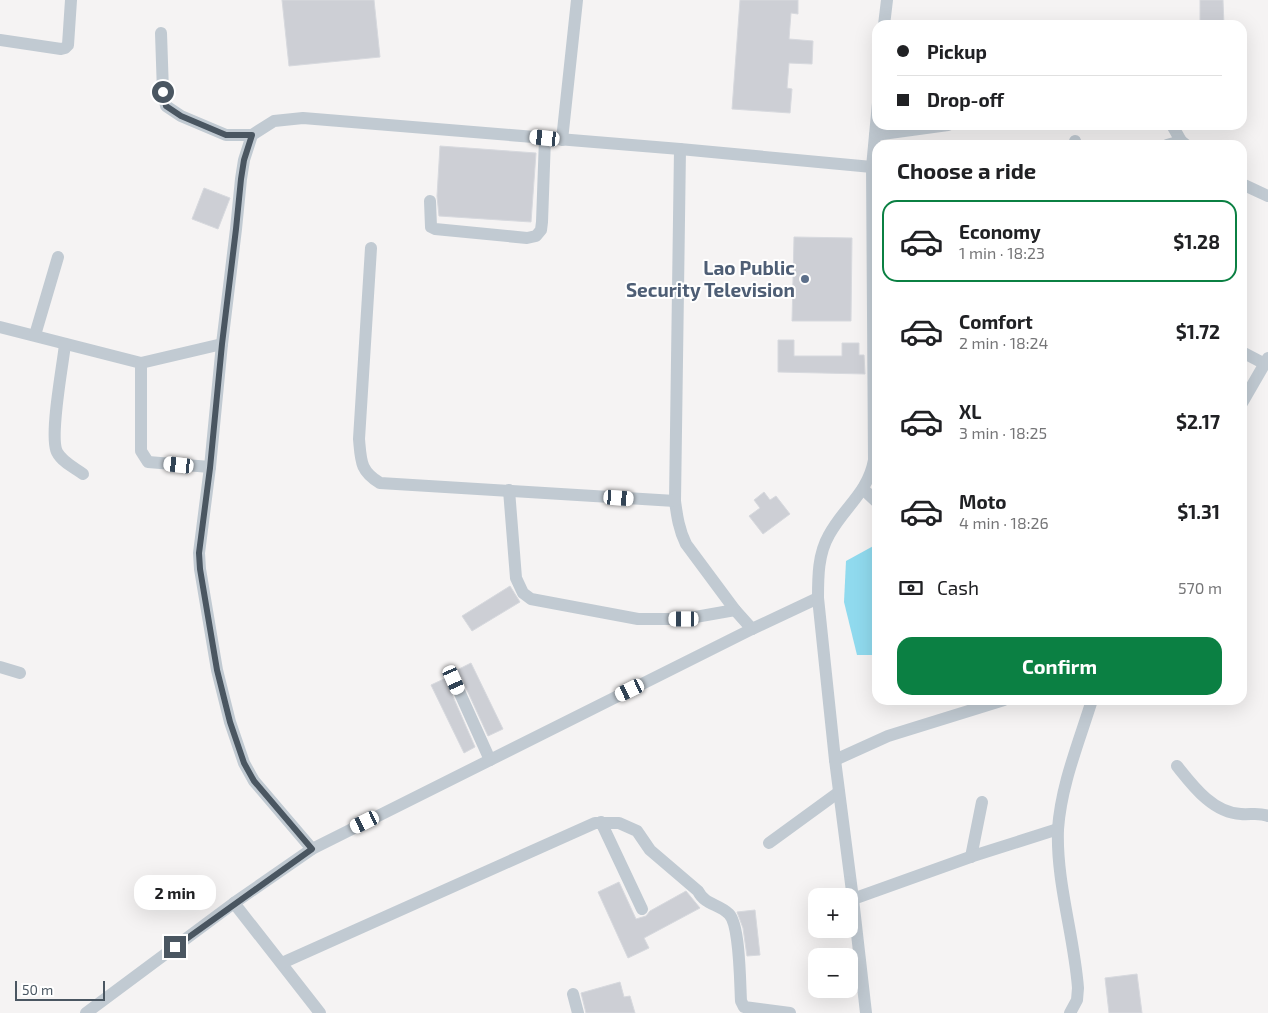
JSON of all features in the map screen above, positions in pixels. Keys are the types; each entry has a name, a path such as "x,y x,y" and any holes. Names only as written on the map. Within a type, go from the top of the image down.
{"street":[{"path":"0,40 61,50 65,48 68,46 71,0"},
{"path":"562,140 576,0"},
{"path":"885,20 887,0"},
{"path":"161,33 163,92 166,106 181,116 226,135 252,135 274,121 303,118 872,167"},
{"path":"875,130 875,140"},
{"path":"875,135 912,130"},
{"path":"252,135 244,160 241,179 199,553 200,569 217,670 230,722 244,763 254,781 312,849"},
{"path":"430,201 430,222 431,227 435,229 527,238 536,236 541,230 542,222 545,138"},
{"path":"680,149 674,501 681,534 686,544 734,610 752,629"},
{"path":"1247,186 1268,196"},
{"path":"371,248 359,439 361,460 368,476 380,483 674,501"},
{"path":"35,335 58,257"},
{"path":"0,326 141,363 222,344"},
{"path":"65,344 54,437 55,446 61,458 83,474"},
{"path":"1247,354 1266,361 1247,394"},
{"path":"141,363 141,451 145,458 148,462 210,468"},
{"path":"852,888 835,760 818,598 821,556 829,535 863,489 869,479 872,468"},
{"path":"863,489 872,497"},
{"path":"509,490 516,578 523,593 531,599 638,619 684,619 734,610"},
{"path":"86,1013 234,903 312,849 752,629 818,598"},
{"path":"0,666 20,672"},
{"path":"454,680 490,760"},
{"path":"835,760 888,736 988,705"},
{"path":"1073,1012 1078,988 1059,855 1058,829 1064,793 1090,705"},
{"path":"1177,766 1195,788 1220,809 1240,814 1263,813 1268,816"},
{"path":"769,843 839,792"},
{"path":"971,857 982,802"},
{"path":"601,822 642,909"},
{"path":"282,963 595,823 619,823 637,831 650,850 698,891 702,898 728,913 733,920 736,934 740,1001 744,1007 790,1013"},
{"path":"858,897 971,857 1058,829"},
{"path":"234,903 320,1013"},
{"path":"857,938 866,1013"},
{"path":"573,994 578,1013"}],"water":[{"path":"872,547 872,655 857,655 844,602 846,561"}],"building":[{"path":"282,0 374,0 380,57 289,66"},
{"path":"740,0 798,0 798,14 791,13 789,39 813,41 812,64 789,63 787,88 792,89 790,113 732,109"},
{"path":"1200,0 1223,0 1224,20 1200,20"},
{"path":"440,146 536,153 531,222 439,216 437,196"},
{"path":"204,188 230,198 218,229 192,219"},
{"name":"Lao Public Security Television","path":"794,237 852,238 851,321 792,321"},
{"path":"778,340 794,340 794,356 842,356 842,343 859,343 859,355 864,355 865,374 778,372"},
{"path":"764,492 770,500 776,496 790,514 763,534 749,516 760,508 754,500"},
{"path":"510,586 520,602 472,631 462,616"},
{"path":"471,663 503,729 488,736 461,677 455,671"},
{"path":"446,678 475,747 464,753 431,685"},
{"path":"619,882 636,919 646,916 650,911 686,891 700,908 644,938 649,948 628,958 598,892"},
{"path":"755,910 760,955 747,956 743,928 737,912"},
{"path":"1137,974 1142,1013 1109,1013 1105,978"},
{"path":"620,982 624,997 630,996 635,1013 586,1013 581,993"}],"place":[{"name":"Lao Public Security Television","path":"805,279"}],"route":[{"path":"163,92 163,100 166,106 181,116 226,135 252,135 244,160 241,179 199,553 200,569 217,670 230,722 244,763 254,781 312,849 175,947"}]}
